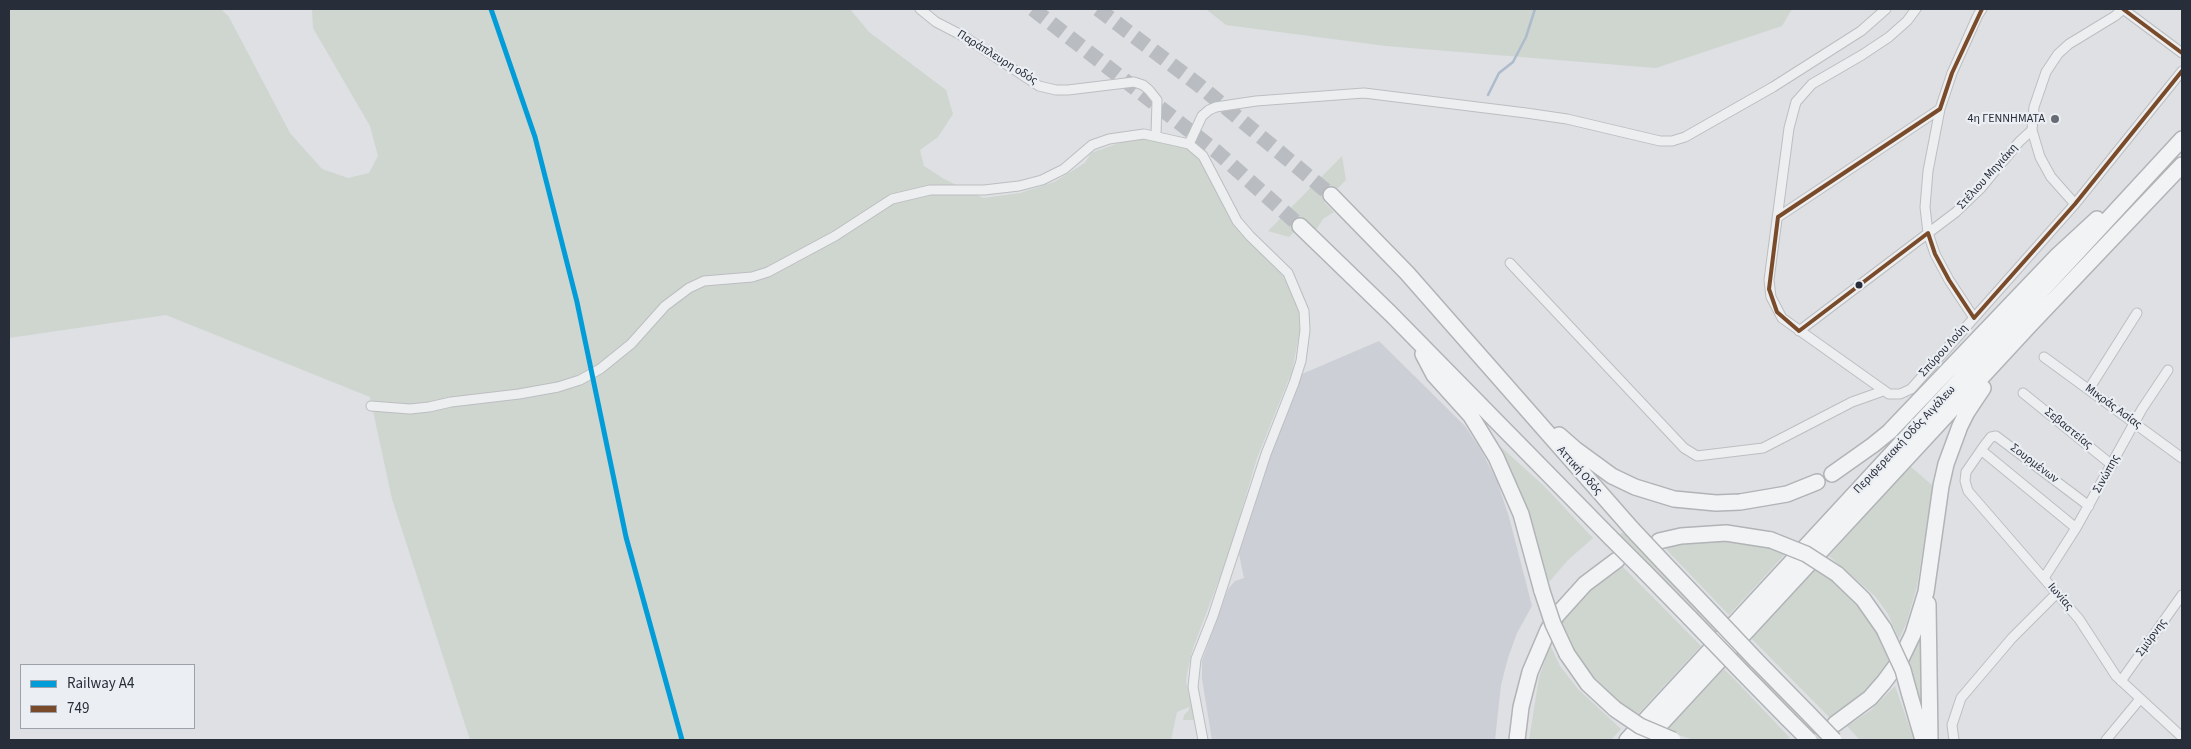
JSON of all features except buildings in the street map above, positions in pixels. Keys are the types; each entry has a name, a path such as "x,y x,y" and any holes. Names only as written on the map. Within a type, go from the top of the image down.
{"highway":[{"name":"Περιφερειακή Οδός Αιγάλεω","path":"1627,740 2182,139"},
{"name":"Περιφερειακή Οδός Αιγάλεω","path":"1646,740 2030,325 2182,165"},
{"path":"1832,474 1888,432 2058,255 2118,199 2141,184"},
{"name":"Αττική Οδός","path":"1331,195 1401,267 1548,436 1632,529 1834,740"},
{"name":"Αττική Οδός","path":"1300,226 1416,340 1809,740"},
{"path":"1836,724 1870,698 1900,659 1918,620 1928,577 1941,486 1960,426 1975,398 2016,349 2030,325"},
{"path":"1416,340 1434,376 1471,416 1502,469 1521,514 1553,624 1567,654 1588,684 1615,709 1640,726 1672,740"},
{"path":"1480,356 1574,449 1612,476 1635,487 1674,499 1716,503 1765,499 1787,494 1816,482"},
{"path":"1659,541 1681,536 1711,533 1749,535 1771,540 1806,554 1837,574 1864,599 1884,629 1903,670 1923,740"},
{"path":"1517,740 1530,672 1545,636 1557,615 1571,599 1595,576 1617,560"},
{"path":"1928,577 1930,740"}],"street":[{"name":"Παράπλευρη οδός","path":"920,9 936,22 965,37 1039,86 1056,90 1068,90 1126,83 1142,85 1149,90 1156,100 1156,136"},
{"path":"1189,144 1202,116 1216,107 1364,93 1534,114 1575,121 1660,141 1672,140 1685,137 1773,87 1861,31 1886,9"},
{"path":"1883,391 1799,331 1777,312 1769,289 1793,108 1800,96 1812,84 1889,37 1907,21 1916,9"},
{"path":"1974,318 1949,280 1935,254 1925,216 1925,193 1940,110 1956,66 1982,9"},
{"path":"2123,9 2182,53"},
{"name":"Στέλιου Μηγιάκη","path":"2076,204 2050,177 2040,157 2032,130 2034,107 2041,84 2052,62 2069,44 2115,16 2123,9"},
{"name":"Σπύρου Λούη","path":"1883,391 1893,395 1910,389 2076,204 2182,71"},
{"path":"1778,217 1940,110"},
{"name":"Στέλιου Μηγιάκη","path":"1799,331 1956,212 1981,188 2018,142 2032,130"},
{"path":"371,406 410,409 429,407 451,402 529,393 580,380 600,369 631,344 666,306 689,288 704,281 752,277 768,272 835,236 892,199 930,190 984,190 1019,186 1042,180 1064,168 1096,143 1127,136 1144,134 1189,144 1203,156 1237,221 1288,273 1304,311 1305,330 1301,361 1294,383 1266,454 1216,607 1196,659 1193,687 1204,740"},
{"path":"1510,263 1684,448 1698,456 1763,448 1852,402 1883,391"},
{"path":"2089,389 2137,314"},
{"name":"Μικράς Ασίας","path":"2044,358 2135,422 2182,458"},
{"name":"Σινώπης","path":"2044,578 2076,528 2135,422 2168,370"},
{"name":"Σεβαστείας","path":"2023,393 2112,465"},
{"name":"Σουρμένων","path":"1981,450 1991,437 1996,436 2089,506"},
{"path":"1981,450 2076,528"},
{"name":"Ιωνίας","path":"1981,450 1971,462 1966,472 1965,481 1968,491 2079,619 2105,661 2121,681 2182,737"},
{"path":"1954,740 1952,725 1961,698 2012,638 2056,594"},
{"name":"Σμύρνης","path":"2121,681 2182,595"},
{"path":"2106,740 2140,699"}],"shaded area":[{"path":"9,9 221,9 229,17 290,133 322,169 348,178 369,173 378,156 370,126 313,28 312,9 850,9 869,32 946,90 953,114 938,137 920,150 924,166 944,179 983,198 1020,193 1054,182 1085,163 1091,153 1138,136 1180,145 1199,155 1197,158 1205,165 1227,210 1282,275 1293,293 1299,314 1300,330 1292,371 1257,458 1229,553 1193,648 1186,682 1196,720 1183,720 1189,707 1177,712 1171,740 470,740 392,499 370,397 166,315 9,338"},
{"path":"1206,9 1792,9 1782,26 1656,68 1386,46 1226,25"},
{"path":"1342,156 1346,180 1324,202 1334,212 1323,219 1316,230 1306,220 1289,237 1268,231"},
{"path":"1379,341 1465,426 1481,450 1497,481 1509,517 1532,606 1517,633 1508,658 1501,685 1495,740 1212,740 1202,679 1202,661 1228,589 1235,581 1244,578 1239,554 1267,464 1302,374"},
{"path":"1501,447 1544,486 1593,538 1568,560 1549,582 1525,508"},
{"path":"1910,466 1933,486 1917,586 1906,624 1899,639 1888,614 1875,596 1829,556"},
{"path":"1624,532 1824,740 1818,740 1618,535"},
{"path":"1715,539 1766,545 1787,552 1729,615 1664,547 1689,541"},
{"path":"1621,565 1701,646 1636,716 1599,685 1585,668 1571,649 1559,622 1587,590"},
{"path":"1817,568 1833,579 1859,605 1870,620 1891,659 1858,698 1830,718 1751,638"},
{"path":"1923,631 1925,720 1907,662"},
{"path":"1550,645 1560,666 1578,689 1621,729 1611,740 1529,740 1539,678"},
{"path":"1724,669 1790,738 1780,740 1694,740 1666,731"},
{"path":"1895,686 1914,740 1860,740 1847,726 1870,711"}],"waterway":[{"path":"1488,95 1499,73 1513,62 1526,37 1535,9"}],"tunnel":[{"path":"1033,9 1217,152 1300,226"},
{"path":"1098,9 1200,86 1331,195"}],"rail line":[{"name":"A4","path":"491,9 535,137 577,302 626,537 682,740"}],"transit line":[{"name":"749","path":"1982,9 1952,73 1940,109 1778,217 1769,289 1777,312 1799,331 1928,233 1935,254 1949,280 1974,318 2075,204 2182,71"},
{"name":"749","path":"2123,9 2182,53"}],"place":[{"name":"4η ΓΕΝΝΗΜΑΤΑ","path":"2055,119"}]}
